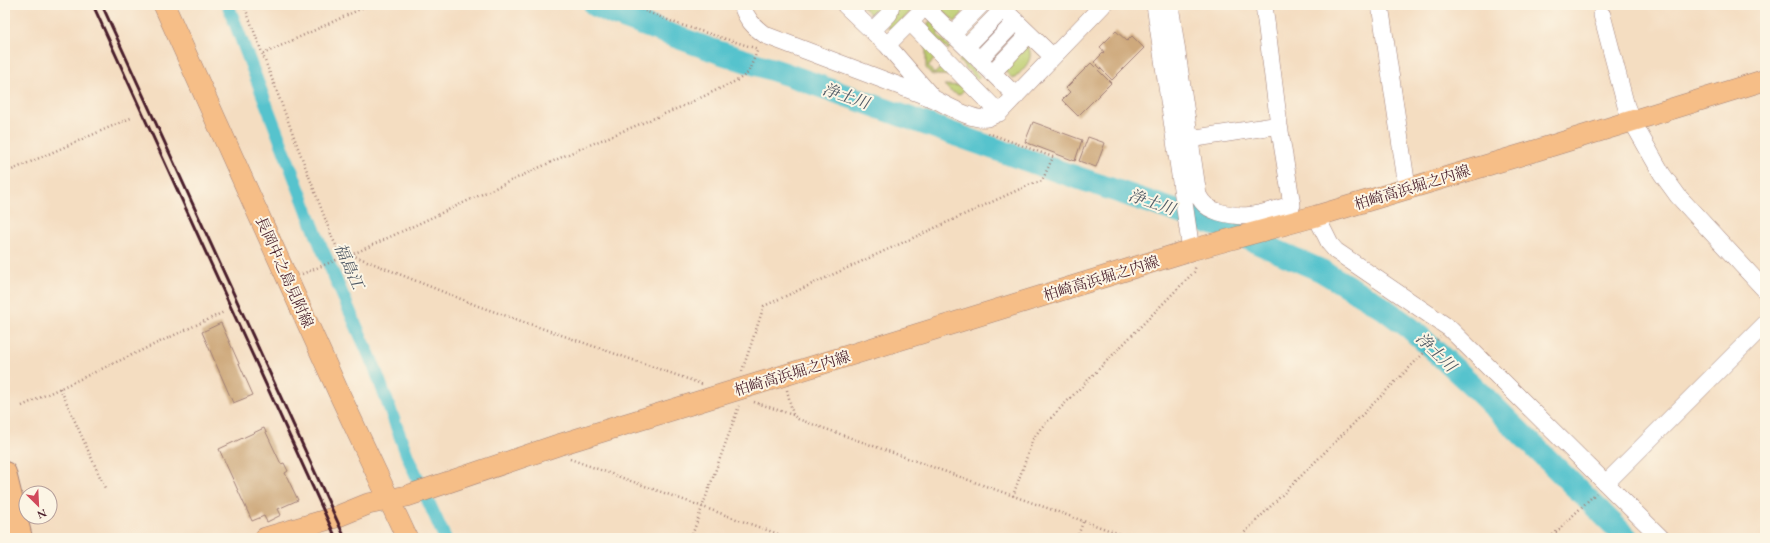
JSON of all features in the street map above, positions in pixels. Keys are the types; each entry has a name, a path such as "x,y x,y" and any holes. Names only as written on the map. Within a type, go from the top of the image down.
{"highway":[{"path":"5,473 21,538"}],"main road":[{"name":"長岡中之島見附線","path":"164,5 288,280 398,498 407,538"},
{"name":"柏崎高浜堀之内線","path":"398,498 558,445 735,398 786,375 1191,250 1293,213 1316,216 1765,80"},
{"path":"265,538 336,517 368,504 398,498"}],"street":[{"path":"742,5 749,20 755,28 765,36 934,99 960,112 979,118 987,118 999,113 1101,6"},
{"path":"845,5 887,46 934,99"},
{"path":"872,31 889,14 891,5"},
{"path":"952,34 981,5"},
{"path":"1155,5 1191,250"},
{"path":"1170,5 1198,195 1206,207 1229,215 1246,216 1293,213 1279,125 1264,5"},
{"path":"1380,5 1407,188"},
{"path":"887,46 925,6 1016,96"},
{"path":"966,47 1007,10"},
{"path":"1007,10 1053,57"},
{"path":"978,60 1007,10"},
{"path":"1602,15 1626,106 1632,121 1662,174 1678,196 1765,290"},
{"path":"910,22 999,113"},
{"path":"992,73 1029,34"},
{"path":"960,112 973,88"},
{"path":"1190,138 1279,125"},
{"path":"1316,216 1330,244 1336,252 1449,328 1661,538"},
{"path":"1606,483 1765,324"}],"path":[{"path":"244,5 332,236 339,252 346,256"},
{"path":"263,54 369,5"},
{"path":"288,280 351,255 575,151 682,107 738,80 748,73 757,50"},
{"path":"5,173 133,117"},
{"path":"691,538 764,306 1031,184 1042,181 1051,161"},
{"path":"1013,496 1033,439 1041,428 1194,272 1197,261 1191,250"},
{"path":"351,255 478,306 702,384 735,398 793,415 798,419 1131,538"},
{"path":"22,406 224,312"},
{"path":"1239,538 1449,328"},
{"path":"786,375 787,389 793,415"},
{"path":"60,388 105,488"},
{"path":"558,445 565,457 790,538"},
{"path":"1550,538 1606,483"},
{"path":"1078,538 1083,522"}],"green space":[{"path":"861,5 887,5 877,21"},
{"path":"894,5 902,5 908,11 913,5 917,5 894,29 887,28"},
{"path":"945,5 958,5 957,7 963,13 955,22 942,10"},
{"path":"931,20 943,29 937,34 950,47 948,50 928,29 928,23"},
{"path":"926,45 937,56 928,66 934,74 945,64 955,75 932,75 926,68"},
{"path":"1027,45 1030,59 1015,78 1012,78 1003,69"},
{"path":"967,53 972,58 967,64 980,77 977,79 959,61"},
{"path":"944,85 965,86 965,89 959,95 950,91"}],"building":[{"path":"1116,31 1127,41 1132,36 1144,48 1112,80 1094,62 1104,52 1100,47"},
{"path":"1091,63 1111,83 1078,116 1062,100 1070,92 1066,88"},
{"path":"1033,122 1082,140 1075,161 1025,142"},
{"path":"1088,137 1105,143 1096,167 1079,161"},
{"path":"221,323 253,395 233,403 202,332"},
{"path":"264,428 281,464 284,463 288,471 285,473 298,500 278,509 281,515 267,522 264,516 252,521 219,449"}],"waterway":[{"name":"福島江","path":"228,5 320,244 374,366 407,455 445,538"},
{"name":"浄土川","path":"595,5 616,15 718,52 786,74 1043,166 1217,225 1322,271 1379,305 1410,328 1472,385 1627,538"}],"railway":[{"path":"93,5 336,538"},
{"path":"102,5 345,538"}]}
